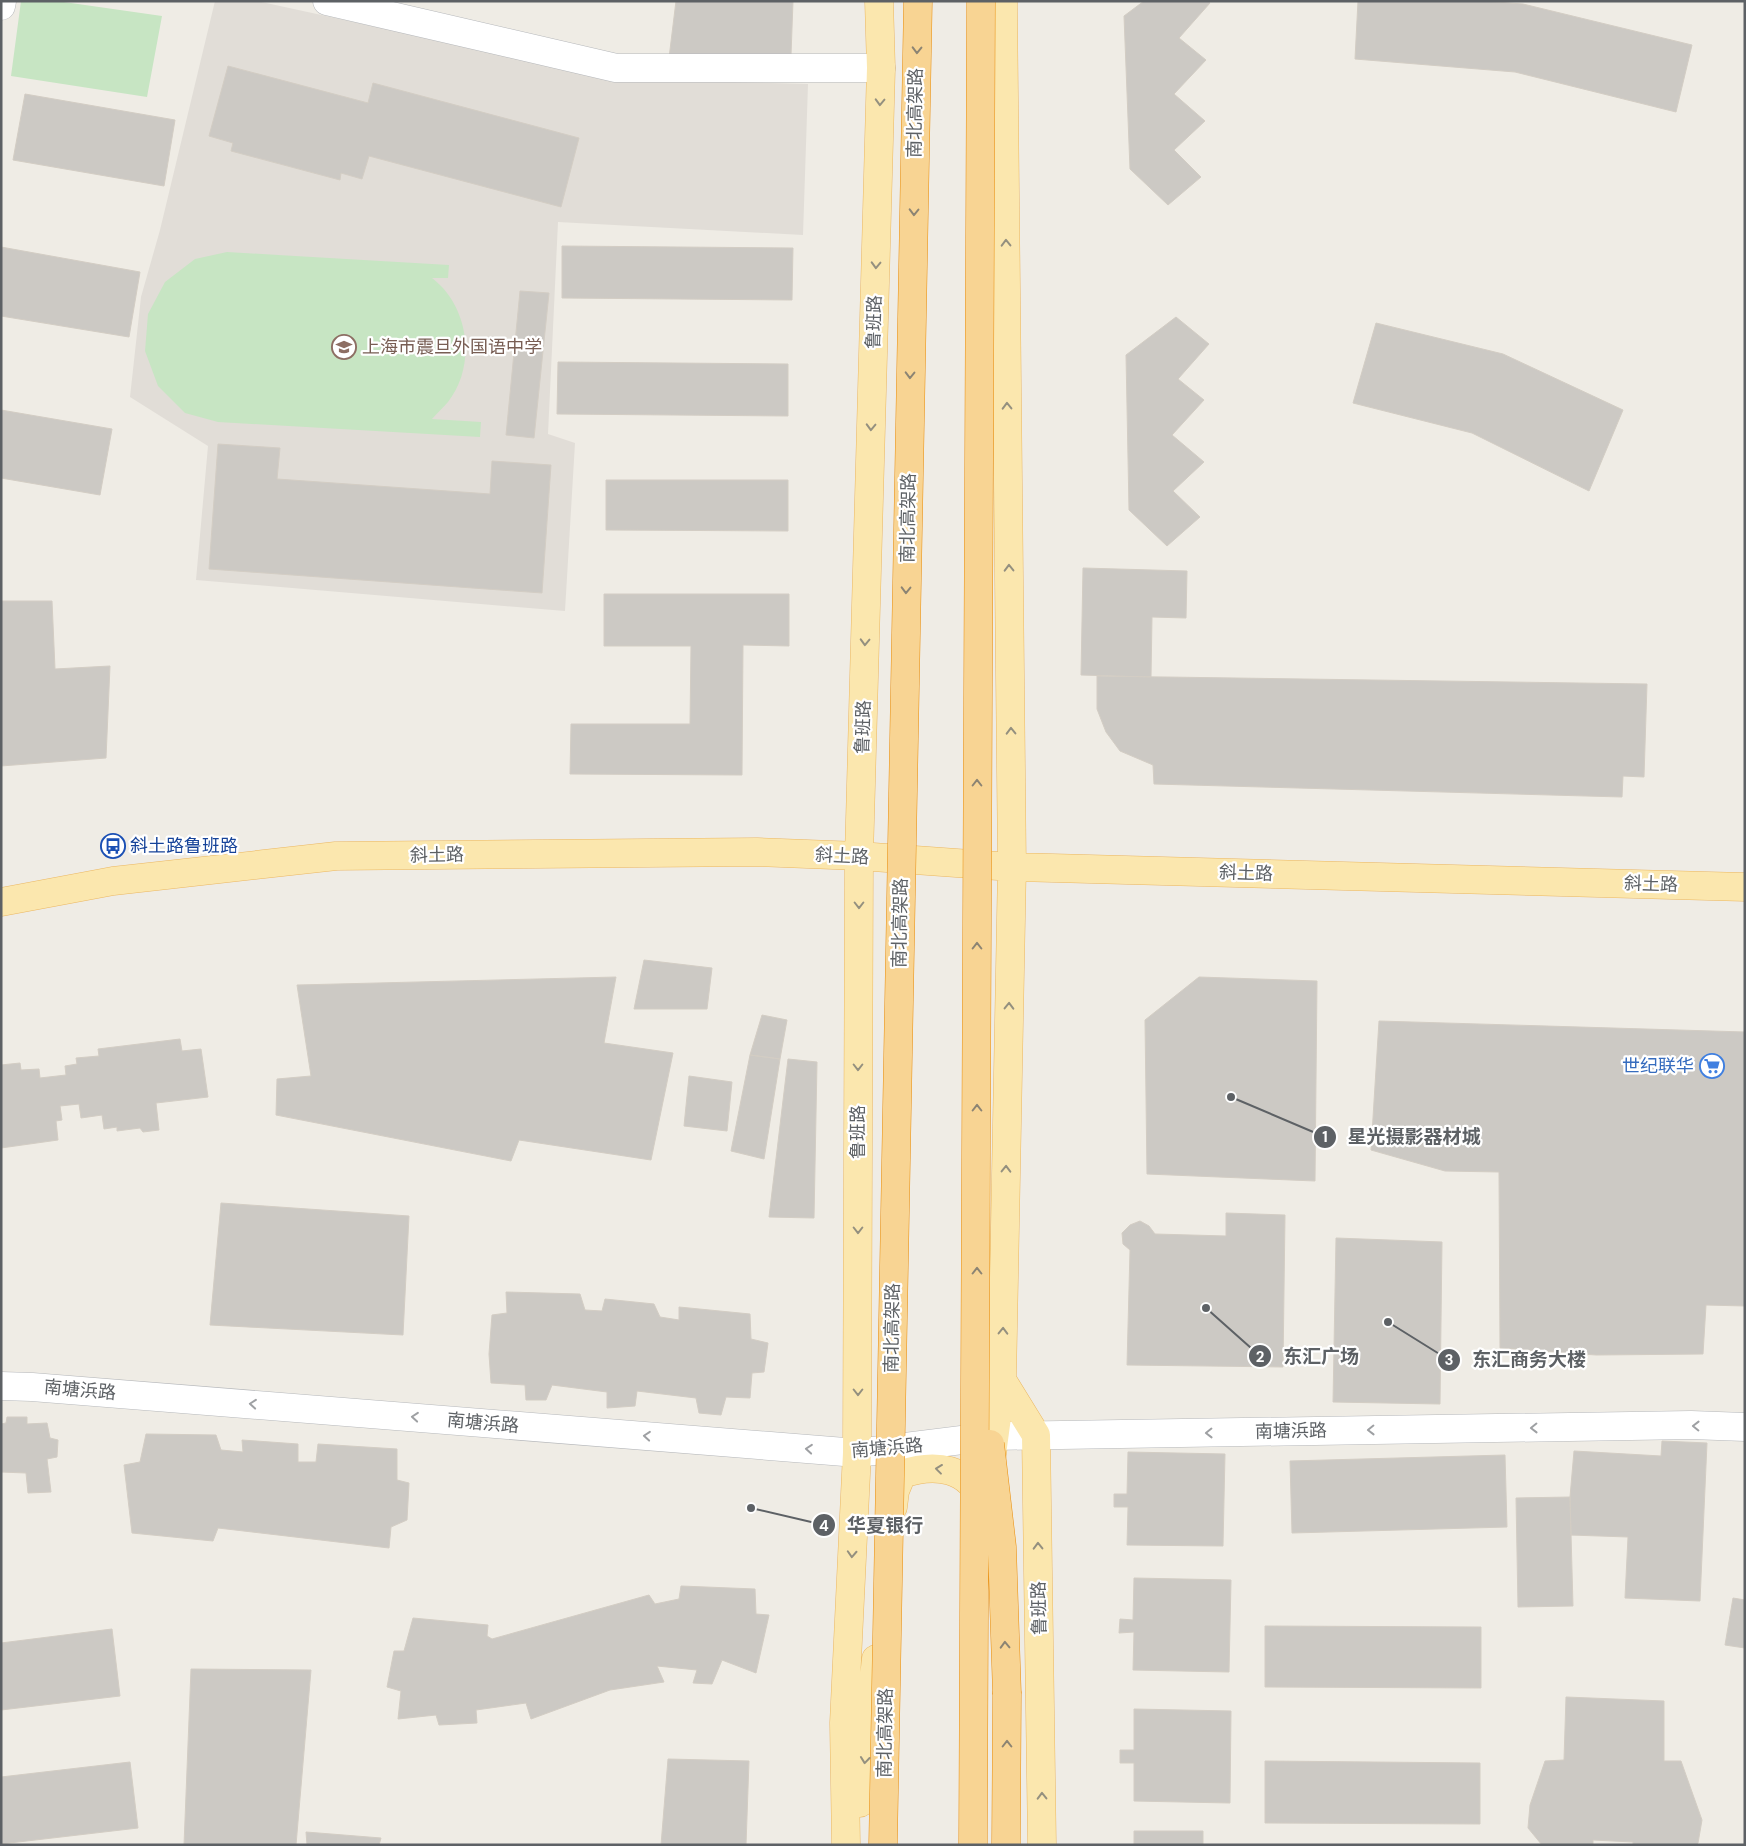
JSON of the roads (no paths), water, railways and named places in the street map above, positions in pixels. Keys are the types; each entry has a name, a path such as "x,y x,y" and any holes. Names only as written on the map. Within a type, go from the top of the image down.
{"highway":[{"name":"南北高架路","path":"883,1845 918,1"},
{"path":"972,1845 981,1"},
{"path":"976,1320 1002,1547 1007,1694 1006,1845"}],"main road":[{"name":"鲁班路","path":"846,1845 844,1724 857,1453 859,856 881,68 879,1"},
{"path":"982,1845 985,1509 1002,1380 1012,867 1003,1"},
{"name":"斜土路","path":"1,902 113,881 336,856 757,852 859,856 1012,867 1745,887"},
{"path":"1002,1380 1036,1435"},
{"name":"鲁班路","path":"1036,1435 1042,1845"},
{"path":"857,1453 880,1474 882,1607"},
{"path":"855,1845 895,1491 902,1474 919,1468 940,1468 962,1475 978,1490 985,1509"},
{"name":"鲁班路","path":"828,1845 844,1724"}],"street":[{"path":"1,6 2,1"},
{"path":"327,1 616,68 881,68"},
{"name":"南塘浜路","path":"1,1386 32,1386 857,1453 994,1436 1691,1426 1745,1427"}],"place":[{"name":"上海市震旦外国语中学","path":"344,347"},
{"name":"斜土路鲁班路","path":"113,846"},
{"name":"世纪联华","path":"1712,1066"},
{"name":"星光摄影器材城","path":"1231,1097"},
{"name":"东汇广场","path":"1206,1308"},
{"name":"东汇商务大楼","path":"1388,1322"},
{"name":"华夏银行","path":"751,1508"}]}
